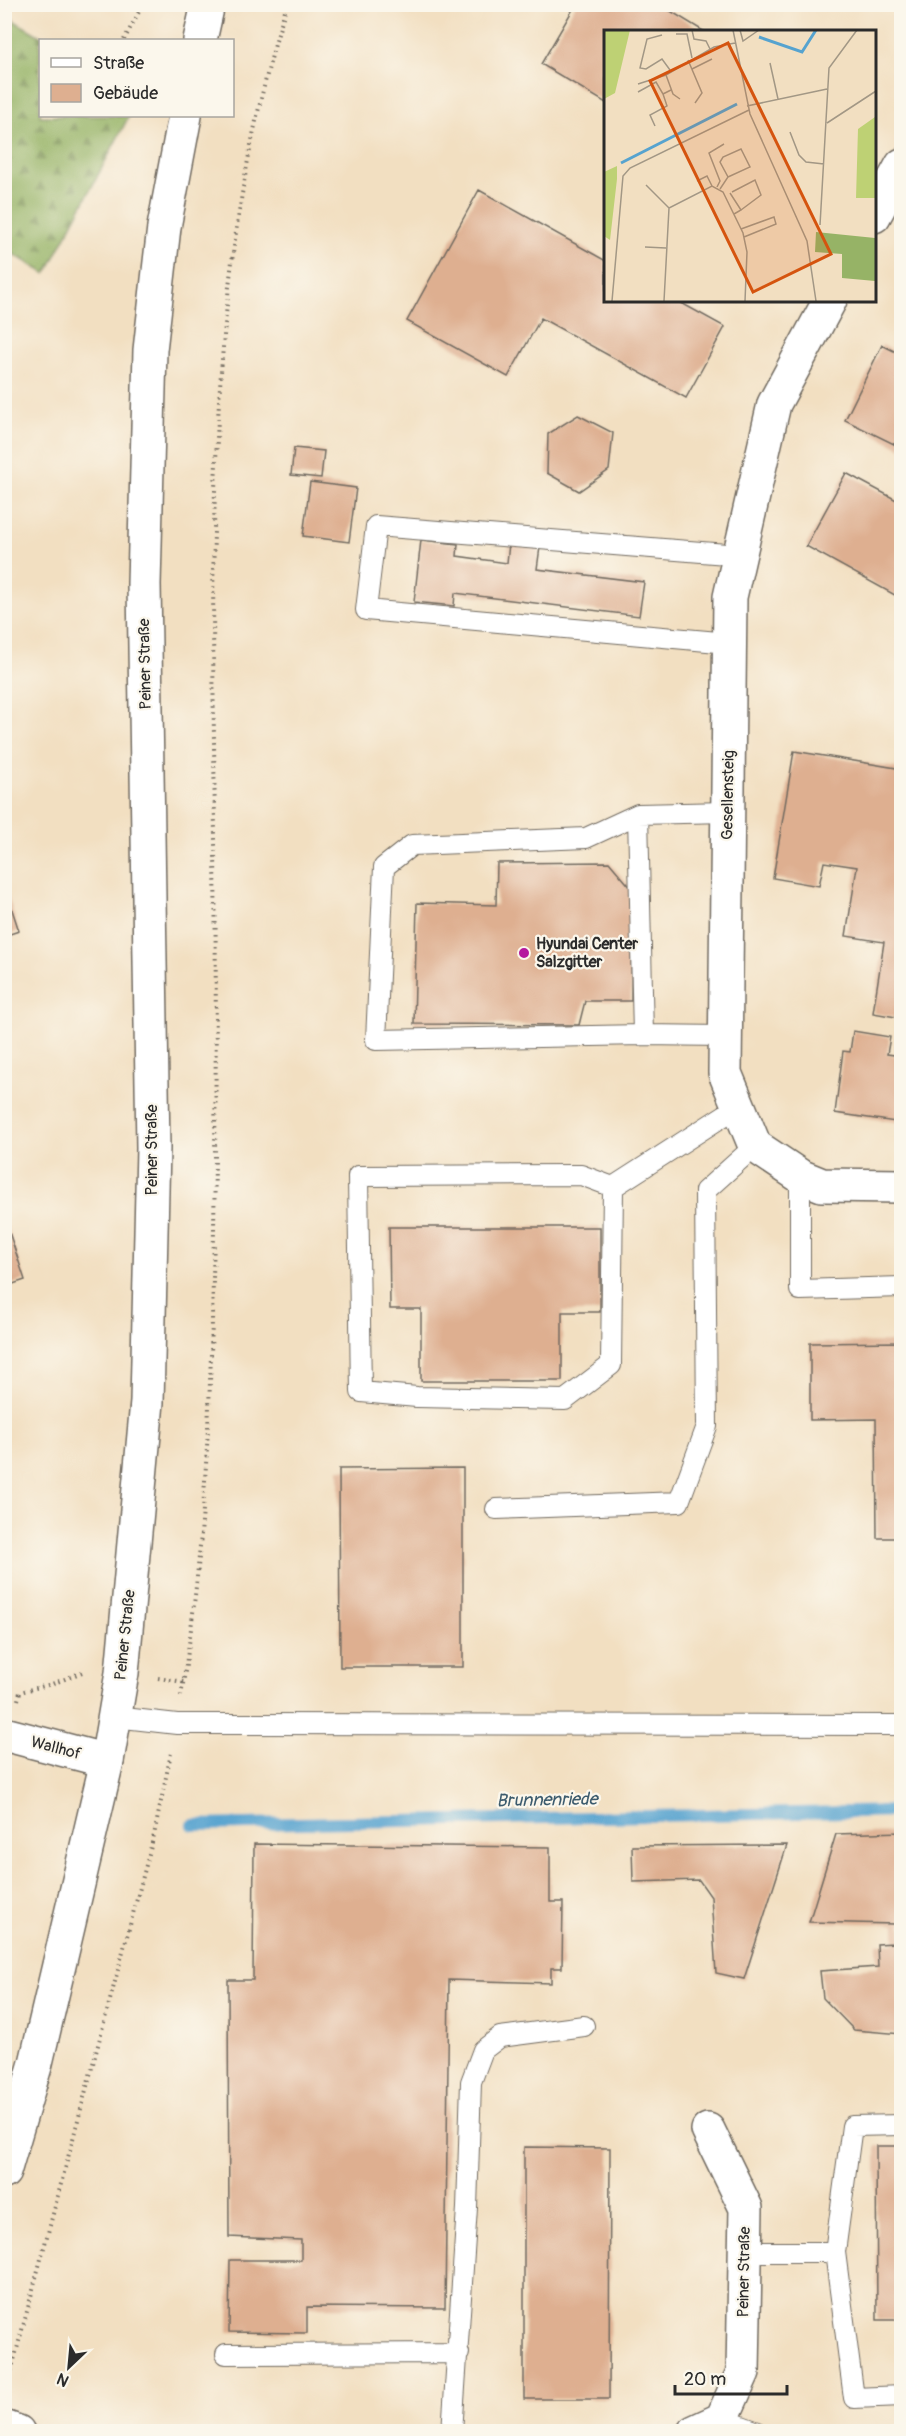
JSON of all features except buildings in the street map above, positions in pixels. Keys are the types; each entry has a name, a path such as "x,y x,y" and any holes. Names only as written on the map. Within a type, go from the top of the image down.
{"main road":[{"path":"200,39 208,4"},
{"name":"Peiner Straße","path":"4,2172 36,2063 107,1761 115,1717 123,1661 148,1378 153,1148 144,584 150,350 164,227 185,117"},
{"path":"876,212 902,165"},
{"name":"Gesellensteig","path":"755,1146 725,1073 730,597 774,404 829,302"},
{"path":"755,1146 800,1176 822,1185 902,1186"},
{"name":"Wallhof","path":"4,1734 107,1761"},
{"name":"Peiner Straße","path":"708,2130 746,2208 742,2372 708,2425"},
{"path":"4,2427 18,2432"}],"lane":[{"path":"729,642 366,610 376,526 739,555"},
{"path":"726,1036 643,1035 376,1040 384,867 412,845 586,838 638,814 728,812"},
{"path":"638,814 643,1035"},
{"path":"613,1186 739,1106"},
{"path":"496,1509 680,1502 707,1426 705,1191 755,1146"},
{"path":"581,1175 613,1186 611,1365 565,1400 417,1397 361,1392 358,1176 581,1175"},
{"path":"800,1176 800,1290 902,1287"},
{"path":"115,1717 177,1724 688,1722 902,1725"},
{"path":"452,2432 459,2353 471,2082 483,2050 500,2037 584,2026"},
{"path":"902,2125 852,2126 835,2252 854,2398 902,2396"},
{"path":"745,2252 835,2252"},
{"path":"226,2355 459,2353"},
{"name":"Peiner Straße","path":"708,2425 758,2432"}],"path":[{"path":"125,39 143,4"}],"green space":[{"path":"4,15 45,39 39,39 39,117 128,117 46,274 5,249"}],"waterway":[{"name":"Brunnenriede","path":"193,1825 902,1811"}],"place":[{"name":"Hyundai Center Salzgitter","path":"524,953"}]}
